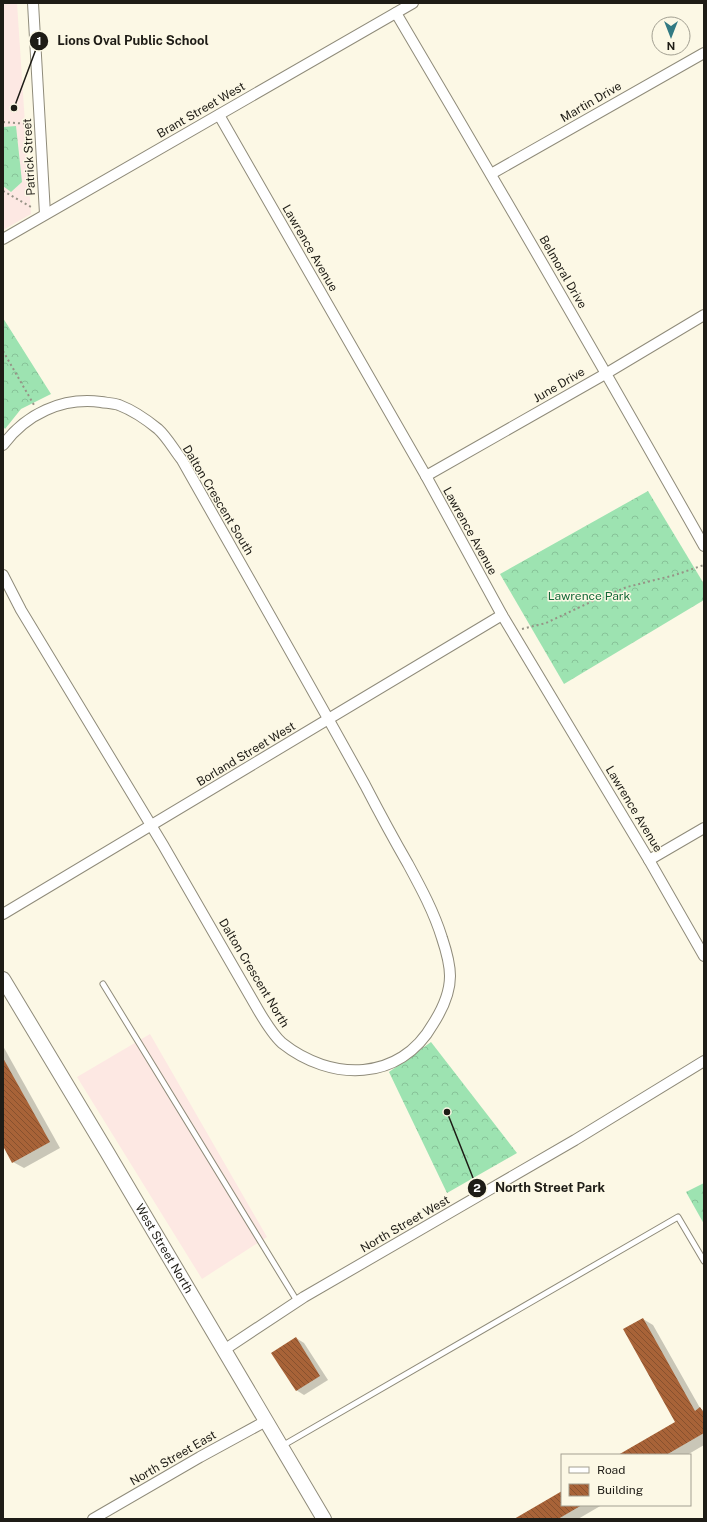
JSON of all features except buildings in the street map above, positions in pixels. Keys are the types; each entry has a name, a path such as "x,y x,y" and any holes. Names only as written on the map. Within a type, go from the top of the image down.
{"main road":[{"name":"West Street North","path":"3,979 324,1519"}],"street":[{"name":"Patrick Street","path":"33,3 45,214"},
{"name":"Brant Street West","path":"3,239 413,3"},
{"name":"Belmoral Drive","path":"396,13 607,374 704,546"},
{"name":"Martin Drive","path":"491,174 704,53"},
{"name":"Lawrence Avenue","path":"219,115 426,476 511,631 650,860 704,956"},
{"name":"June Drive","path":"426,476 607,374 704,315"},
{"name":"Dalton Crescent South","path":"3,445 17,428 39,413 55,406 72,402 88,401 118,405 159,430 182,460 329,719"},
{"path":"3,575 21,610 151,825"},
{"name":"Borland Street West","path":"3,914 502,615"},
{"name":"Dalton Crescent North","path":"151,825 257,1008 270,1029 281,1041 297,1053 314,1062 330,1068 349,1071 366,1070 385,1066 400,1059 415,1049 428,1033 439,1015 445,999 450,976 447,955 433,913 424,894 329,719"},
{"path":"650,860 704,828"},
{"name":"North Street West","path":"224,1350 297,1302 575,1140 704,1061"},
{"name":"North Street East","path":"93,1519 200,1457 266,1421"}],"lane":[{"path":"103,984 297,1302"},
{"path":"282,1446 678,1218 704,1261"}],"path":[{"path":"3,122 40,126"},
{"path":"3,191 45,214"},
{"path":"3,351 39,413"},
{"path":"511,631 546,623 597,599 627,587 675,575 704,565"}],"shaded area":[{"path":"3,3 17,3 31,214 3,230"},
{"path":"150,1034 267,1237 202,1279 77,1077"}],"green space":[{"path":"16,126 22,182 11,192 3,186 3,127"},
{"path":"3,318 51,394 21,409 5,429 3,426"},
{"name":"Lawrence Park","path":"648,491 704,584 704,600 564,684 500,574"},
{"path":"431,1042 517,1153 447,1193 389,1072"},
{"path":"704,1183 704,1224 686,1192"}],"place":[{"name":"Lions Oval Public School","path":"14,108"},
{"name":"North Street Park","path":"447,1112"}]}
